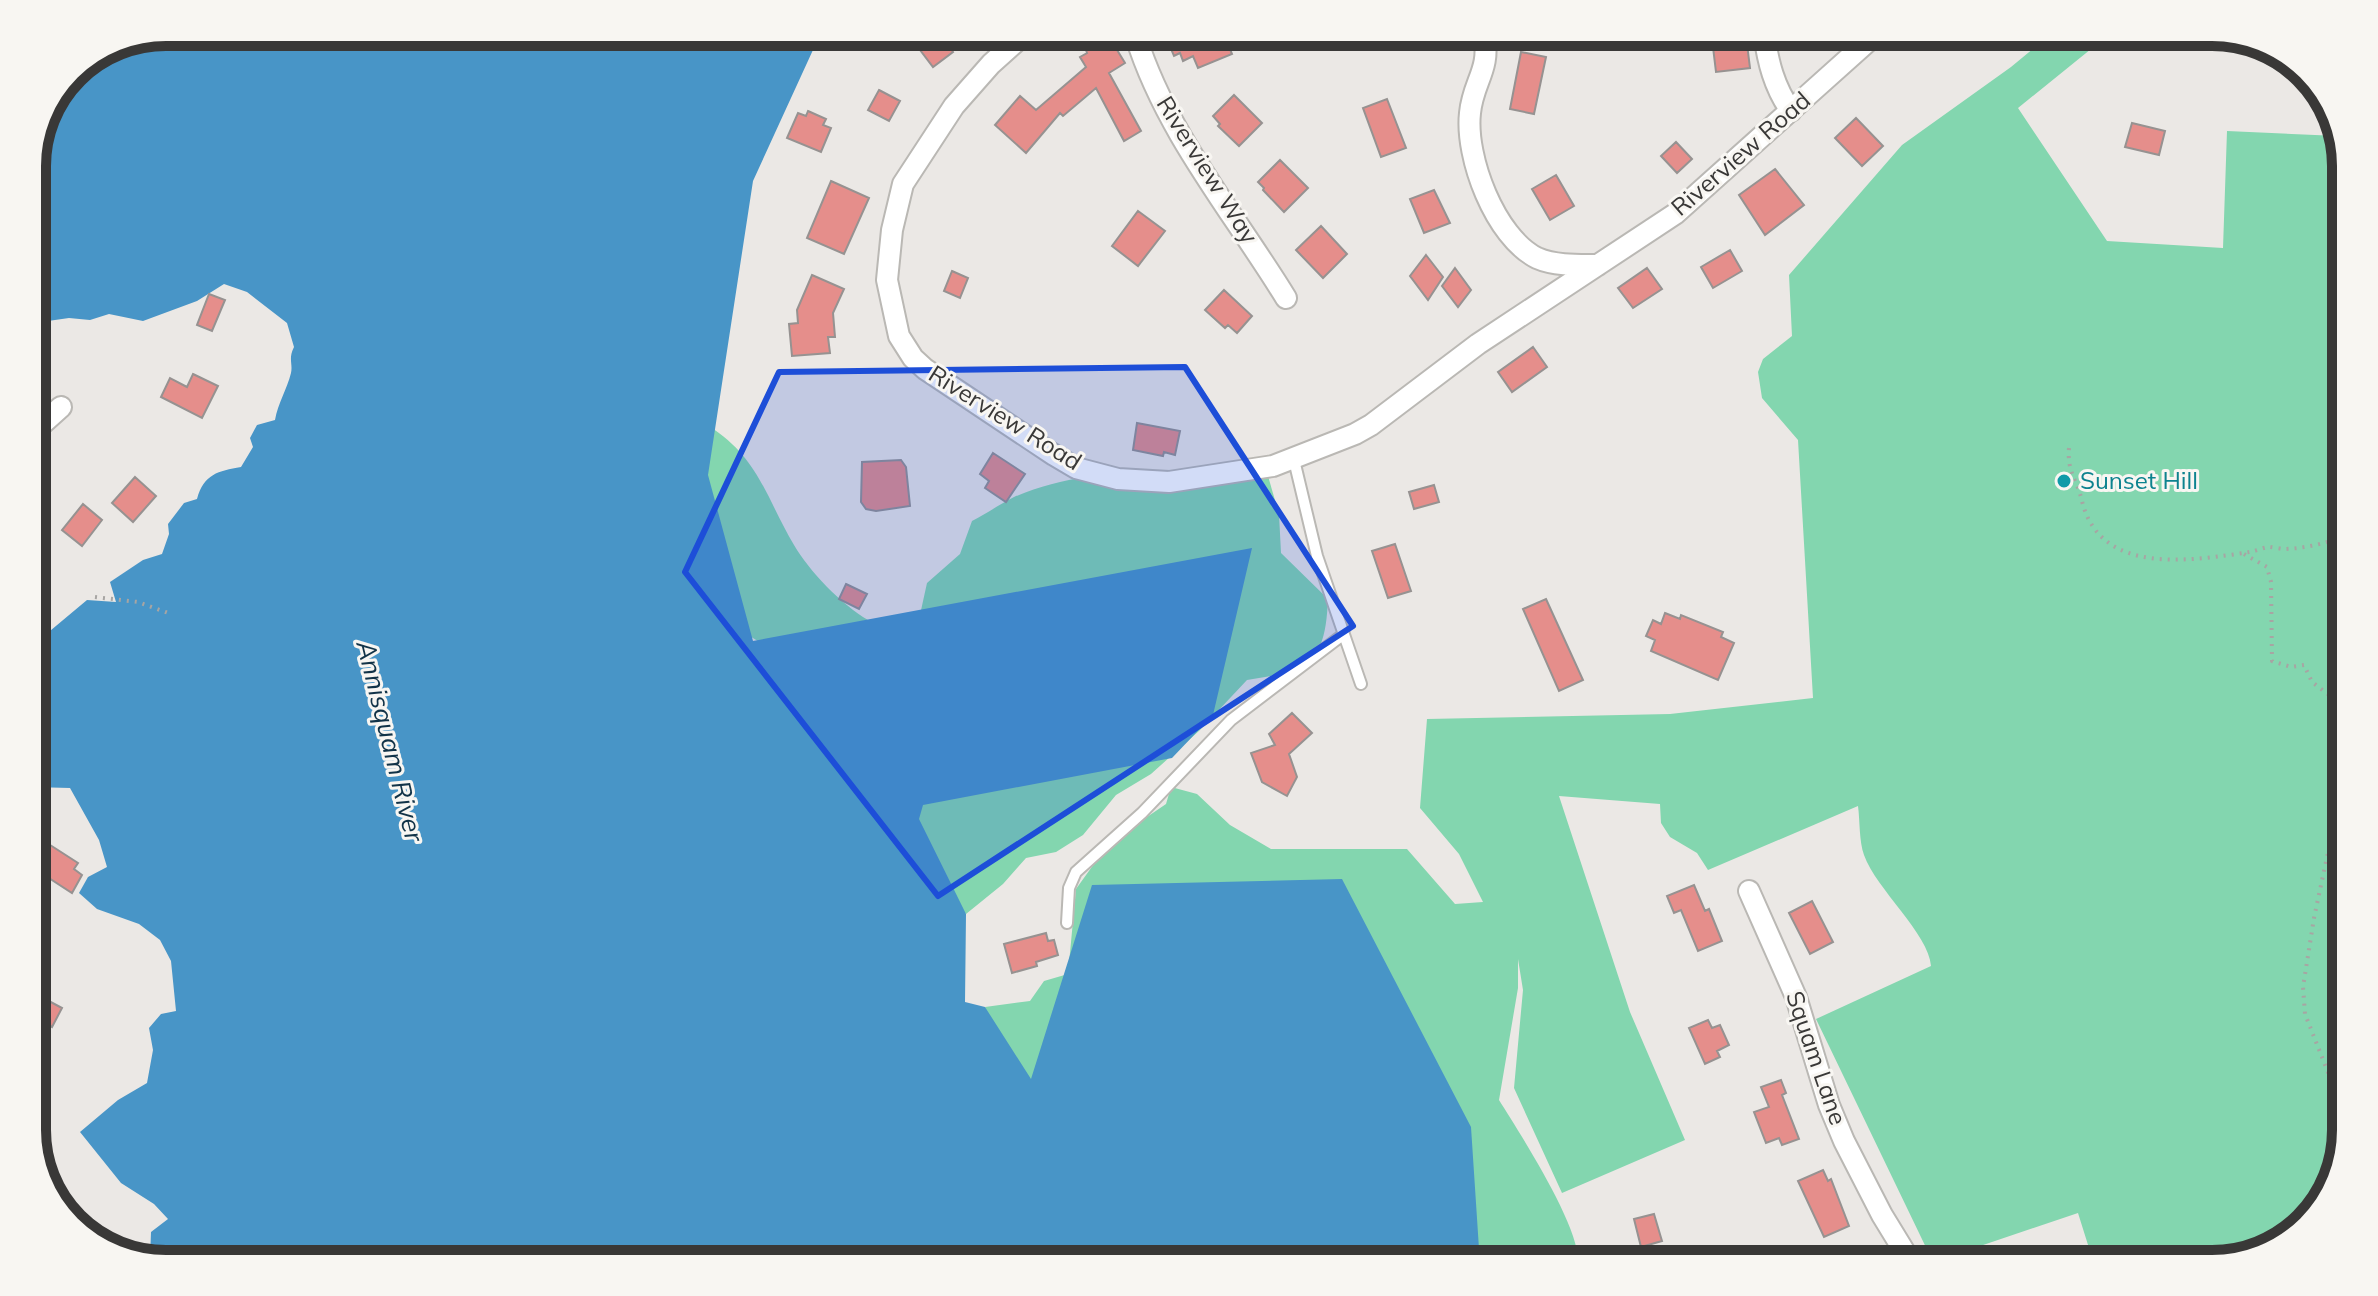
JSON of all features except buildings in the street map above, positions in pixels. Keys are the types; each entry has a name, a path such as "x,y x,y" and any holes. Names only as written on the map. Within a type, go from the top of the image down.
{"street":[{"name":"Riverview Road","path":"1011,46 954,106 903,184 892,230 887,280 894,318 904,347 925,369 1076,468 1118,479 1169,482 1294,460 1371,425 1478,344 1675,214 1863,46"},
{"name":"Riverview Way","path":"1139,46 1145,64 1194,159 1286,298"},
{"path":"1486,46 1483,73 1471,100 1469,116 1471,148 1488,198 1502,223 1524,250 1540,259 1577,266 1598,265"},
{"path":"1766,46 1768,64 1791,111"},
{"path":"46,420 61,407"},
{"name":"Squam Lane","path":"1749,891 1796,997 1837,1123 1882,1215 1903,1250"}],"lane":[{"path":"1294,460 1317,556 1361,684"},
{"path":"1067,923 1069,888 1076,872 1142,813 1231,720 1344,634"}],"path":[{"path":"2069,448 2068,463 2082,509 2094,533 2131,555 2163,560 2242,553 2268,547 2308,547 2332,540"},
{"path":"2242,553 2267,567 2271,582 2272,661 2291,667 2304,665 2312,682 2332,697"},
{"path":"95,597 138,602 171,614"},
{"path":"2332,834 2303,987 2305,1014 2332,1082"}],"highlighted area":[{"path":"1185,367 1353,626 938,896 685,572 779,372"}],"green space":[{"path":"2036,46 2095,46 2018,108 2107,241 2223,248 2227,131 2328,136 2330,143 2332,1130 2326,1168 2302,1209 2265,1238 2227,1249 2090,1250 2078,1213 1969,1250 1927,1250 1816,1019 1931,966 1921,940 1879,882 1864,855 1858,806 1708,870 1697,853 1670,837 1661,823 1660,804 1559,796 1630,1012 1685,1140 1562,1193 1514,1088 1523,990 1518,959 1518,988 1499,1100 1560,1205 1577,1250 1074,1250 985,1007 1030,1001 1044,981 1068,974 1076,889 1109,843 1166,804 1171,787 1197,794 1230,825 1271,849 1407,849 1455,904 1483,902 1459,854 1420,808 1427,719 1670,714 1813,698 1798,440 1762,398 1758,372 1763,359 1792,336 1789,275 1902,145"},
{"path":"709,426 726,438 750,465 808,566 848,606 873,623 916,633 927,583 960,554 972,521 1014,497 1076,479 1108,474 1171,472 1268,476 1279,514 1281,553 1328,599 1324,635 1316,654 1290,681 1271,676 1247,680 1200,730 1151,774 1116,795 1083,835 1056,852 1026,858 1003,884 966,914 951,901 771,649 738,629 698,440"}],"water":[{"name":"Annisquam River","path":"166,46 815,46 753,181 708,475 753,641 1252,548 1213,715 1172,758 923,805 919,819 966,914 965,1002 985,1007 1031,1079 1092,885 1342,879 1471,1127 1479,1250 150,1249 151,1232 168,1219 154,1204 121,1183 80,1132 118,1100 147,1083 153,1050 149,1028 161,1014 176,1011 171,961 160,940 139,924 97,909 79,893 88,877 107,867 99,840 70,788 46,787 46,634 87,600 116,602 110,582 143,560 162,554 169,534 168,524 184,503 197,499 204,484 213,475 241,467 253,447 250,438 257,425 275,420 291,373 294,347 287,323 247,292 224,284 197,301 143,321 109,314 90,320 69,318 46,321 48,143 55,120 81,81 120,55 143,48"}],"place":[{"name":"Sunset Hill","path":"2064,481"}]}
